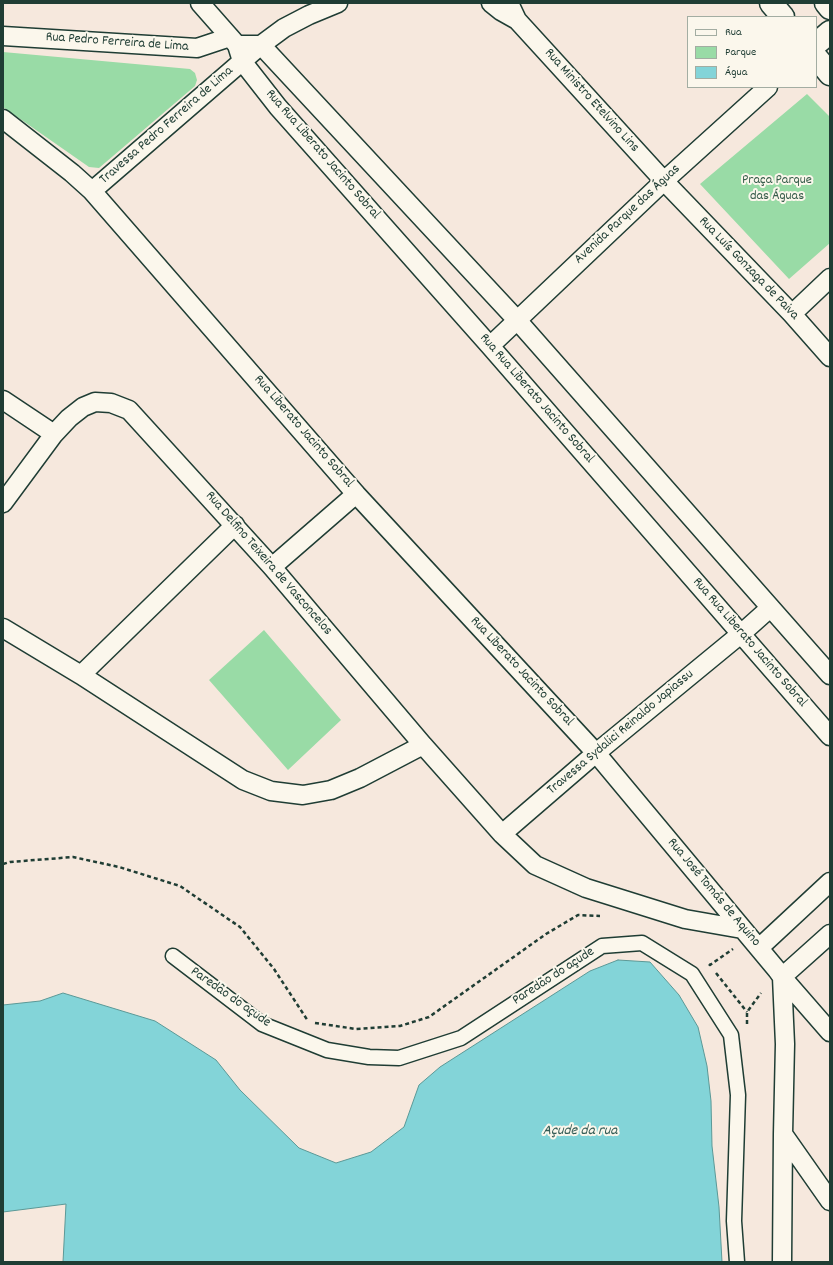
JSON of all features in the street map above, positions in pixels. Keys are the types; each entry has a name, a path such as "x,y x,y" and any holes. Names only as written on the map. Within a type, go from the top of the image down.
{"main road":[{"path":"771,3 782,16"},
{"path":"826,3 830,8"},
{"path":"817,43 830,32"},
{"path":"817,58 830,74"}],"street":[{"name":"Rua Rua Liberato Jacinto Sobral","path":"200,3 236,48 278,107 742,633 830,736"},
{"path":"338,3 309,15 284,28 261,45 517,320 770,608 830,674"},
{"name":"Rua Ministro Etelvino Lins","path":"491,3 501,12 517,20"},
{"name":"Rua Ministro Etelvino Lins","path":"509,3 517,20 664,181"},
{"name":"Rua Pedro Ferreira de Lima","path":"3,36 197,48 236,48 261,45"},
{"name":"Travessa Pedro Ferreira de Lima","path":"92,191 236,48"},
{"name":"Avenida Parque das Águas","path":"490,346 664,181 767,88"},
{"name":"Rua Liberato Jacinto Sobral","path":"3,119 72,173 92,191 356,494 596,753"},
{"name":"Rua Luís Gonzaga de Paiva","path":"664,181 792,314 830,357"},
{"path":"792,314 830,278"},
{"path":"3,400 54,434"},
{"name":"Rua Delfino Teixeira de Vasconcelos","path":"3,503 54,434 69,418 83,407 95,402 111,403 129,410 272,567 423,745 502,834 535,865 586,888 750,938"},
{"path":"272,567 356,494"},
{"path":"81,674 235,525"},
{"name":"Travessa Sydalici Reinaldo Japiassu","path":"502,834 596,753 742,633 770,608"},
{"path":"3,628 81,674 243,780 270,791 303,795 331,790 360,778 423,745"},
{"name":"Rua José Tomás de Aquino","path":"596,753 782,977 830,1032"},
{"path":"750,938 830,882"},
{"path":"782,1262 785,1044 782,977 830,934"},
{"name":"Paredão do açude","path":"173,956 262,1024 327,1050 369,1057 399,1058 461,1038 602,946 642,943 692,974 731,1035 738,1095 734,1221 737,1262"},
{"path":"783,1134 830,1201"}],"path":[{"path":"3,864 73,857 119,866 180,886 240,927 274,969 309,1022 356,1029 400,1026 429,1017 546,934 578,914 601,916"},
{"path":"710,965 750,938"},
{"path":"704,960 710,965 747,1012"}],"green space":[{"path":"3,52 190,69 195,73 197,80 195,86 99,168 89,167 3,107"},
{"name":"Praça Parque das Águas","path":"807,94 830,117 830,243 789,279 700,184"},
{"path":"264,630 341,720 288,770 209,680"}],"water":[{"name":"Açude da rua","path":"618,960 650,962 679,995 698,1027 707,1066 711,1101 712,1146 719,1207 722,1262 63,1262 66,1204 3,1212 3,1005 40,1001 63,993 155,1021 216,1060 240,1090 299,1148 336,1163 371,1152 404,1127 419,1085 440,1067 590,971"}]}
